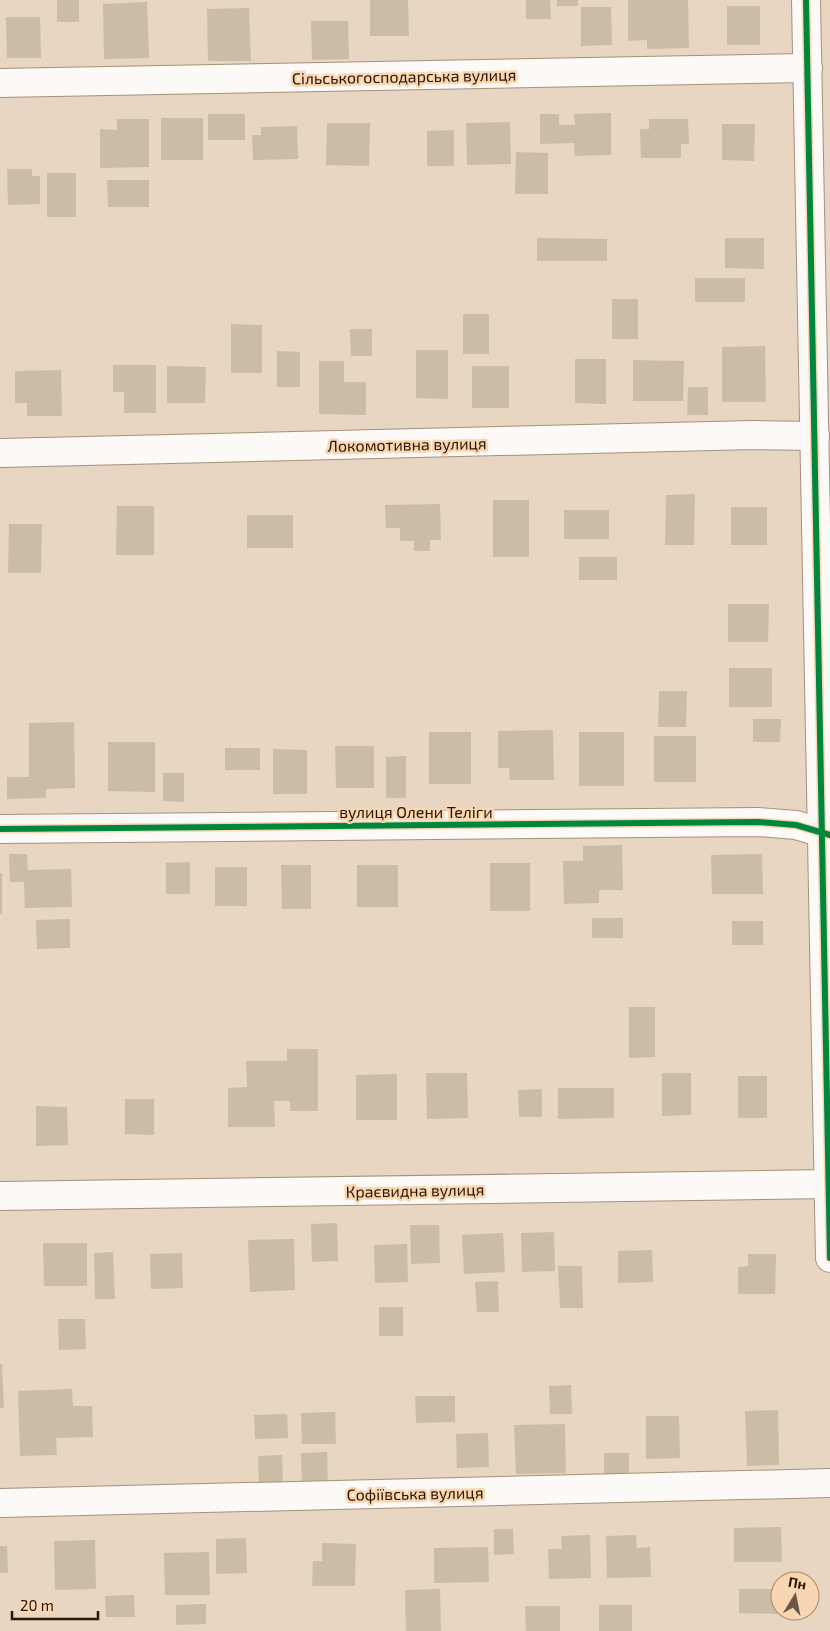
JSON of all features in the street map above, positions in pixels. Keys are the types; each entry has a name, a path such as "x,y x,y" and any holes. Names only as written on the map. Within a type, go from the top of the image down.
{"street":[{"path":"806,0 808,68 820,208 815,436 823,522 830,1258"},
{"name":"Сільськогосподарська вулиця","path":"0,83 808,68"},
{"name":"Локомотивна вулиця","path":"0,453 754,435 815,436"},
{"name":"вулиця Олени Теліги","path":"0,828 758,822 796,825 826,834"},
{"name":"Краєвидна вулиця","path":"0,1196 829,1184"},
{"name":"Софіївська вулиця","path":"0,1503 830,1483"}],"building":[{"path":"57,0 79,0 79,22 57,22"},
{"path":"370,0 408,0 409,36 370,36"},
{"path":"526,0 550,0 551,19 526,19"},
{"path":"557,0 578,0 578,6 557,6"},
{"path":"628,0 688,0 689,48 647,49 647,40 628,41"},
{"path":"147,2 149,58 104,59 103,4"},
{"path":"727,6 760,6 760,45 727,45"},
{"path":"581,7 611,7 612,45 581,46"},
{"path":"249,8 251,61 208,61 207,9"},
{"path":"6,17 40,17 41,58 7,58"},
{"path":"311,21 348,21 349,59 312,60"},
{"path":"611,113 611,155 575,156 574,143 540,144 540,114 559,114 559,125 575,125 574,114"},
{"path":"208,114 245,114 245,140 208,140"},
{"path":"161,118 203,118 203,160 161,160"},
{"path":"117,119 149,119 149,167 100,168 100,129 117,130"},
{"path":"649,119 688,119 689,144 681,144 681,158 641,158 640,129 649,129"},
{"path":"510,122 511,164 467,165 466,123"},
{"path":"327,123 370,123 369,166 326,165"},
{"path":"722,124 755,124 754,161 722,160"},
{"path":"297,126 298,159 253,160 252,135 261,135 261,127"},
{"path":"454,130 454,166 427,166 427,131"},
{"path":"516,152 548,153 548,194 515,194"},
{"path":"7,169 32,169 32,176 40,176 40,204 8,205"},
{"path":"47,173 76,173 76,217 47,217"},
{"path":"107,180 149,180 149,207 108,207"},
{"path":"537,238 607,239 607,261 537,261"},
{"path":"725,238 764,238 764,269 725,268"},
{"path":"695,278 745,278 745,302 695,302"},
{"path":"612,299 638,299 638,339 612,339"},
{"path":"463,314 489,314 489,354 463,354"},
{"path":"231,324 262,325 262,373 231,373"},
{"path":"350,329 372,329 372,356 351,356"},
{"path":"765,346 766,402 722,402 722,347"},
{"path":"416,350 448,350 448,399 416,398"},
{"path":"277,351 300,352 300,387 277,387"},
{"path":"575,359 606,359 606,404 575,403"},
{"path":"633,360 684,361 683,401 633,401"},
{"path":"319,361 344,361 344,382 366,382 366,415 319,414"},
{"path":"113,365 156,365 156,413 124,413 124,392 113,392"},
{"path":"167,366 206,367 205,403 167,403"},
{"path":"472,366 509,366 509,408 472,408"},
{"path":"61,370 62,416 27,416 27,403 15,403 15,371"},
{"path":"688,387 708,387 708,415 687,415"},
{"path":"695,494 694,545 665,545 666,495"},
{"path":"493,500 529,500 529,557 493,557"},
{"path":"440,504 441,540 430,540 430,551 414,551 414,541 400,541 400,528 386,528 385,505"},
{"path":"117,506 154,506 154,555 116,555"},
{"path":"731,507 767,507 767,545 731,545"},
{"path":"564,510 609,510 609,539 564,539"},
{"path":"247,515 293,515 293,548 247,548"},
{"path":"9,524 42,524 41,573 8,573"},
{"path":"579,557 617,557 617,580 579,580"},
{"path":"728,604 769,604 768,642 728,642"},
{"path":"729,668 772,668 772,707 729,707"},
{"path":"659,691 687,691 686,727 658,727"},
{"path":"753,719 781,719 780,742 753,742"},
{"path":"74,722 75,788 46,789 46,798 7,799 7,777 29,777 29,723"},
{"path":"553,730 554,780 510,780 509,768 498,768 498,731"},
{"path":"429,732 471,732 471,784 429,784"},
{"path":"579,732 624,732 624,786 579,786"},
{"path":"654,736 696,736 696,782 654,782"},
{"path":"108,742 155,742 155,792 108,791"},
{"path":"335,746 374,746 374,788 336,788"},
{"path":"225,748 260,748 260,770 225,770"},
{"path":"273,749 307,750 307,794 273,794"},
{"path":"406,756 406,798 386,798 386,757"},
{"path":"163,773 184,773 184,802 163,801"},
{"path":"622,845 623,890 599,890 599,903 564,904 563,861 583,861 583,846"},
{"path":"9,854 27,854 28,870 71,869 72,907 25,908 24,882 10,882"},
{"path":"762,854 763,894 712,894 711,855"},
{"path":"190,862 190,894 166,894 166,863"},
{"path":"490,863 530,863 530,911 490,911"},
{"path":"281,865 311,865 311,909 282,909"},
{"path":"357,865 398,865 398,907 357,907"},
{"path":"215,867 247,867 247,906 215,906"},
{"path":"0,873 2,873 2,914 0,914"},
{"path":"592,918 623,918 623,938 592,938"},
{"path":"70,919 70,948 37,949 36,920"},
{"path":"732,921 763,921 763,945 732,945"},
{"path":"629,1007 655,1007 655,1057 629,1058"},
{"path":"287,1049 318,1049 318,1111 290,1111 290,1101 274,1101 275,1127 228,1127 228,1088 247,1087 246,1061 287,1061"},
{"path":"426,1073 467,1073 468,1118 427,1119"},
{"path":"662,1073 691,1073 691,1115 662,1116"},
{"path":"397,1074 397,1120 356,1120 356,1075"},
{"path":"738,1076 767,1076 767,1118 738,1118"},
{"path":"558,1088 614,1088 614,1118 558,1119"},
{"path":"542,1089 542,1117 519,1117 518,1090"},
{"path":"125,1099 154,1099 154,1135 125,1134"},
{"path":"36,1106 67,1107 68,1145 36,1146"},
{"path":"337,1223 338,1261 312,1262 311,1224"},
{"path":"410,1225 439,1225 440,1263 411,1264"},
{"path":"554,1232 555,1271 522,1272 521,1233"},
{"path":"503,1233 505,1272 464,1274 462,1235"},
{"path":"294,1239 295,1290 250,1292 248,1240"},
{"path":"43,1243 87,1243 87,1286 44,1286"},
{"path":"407,1244 408,1282 375,1283 374,1245"},
{"path":"652,1250 653,1282 618,1283 618,1251"},
{"path":"113,1252 115,1299 95,1299 94,1253"},
{"path":"182,1253 183,1288 151,1289 150,1254"},
{"path":"748,1254 776,1254 775,1294 738,1294 738,1267 748,1266"},
{"path":"558,1266 582,1266 583,1308 560,1308"},
{"path":"498,1281 499,1312 477,1312 475,1282"},
{"path":"379,1307 403,1307 403,1336 379,1336"},
{"path":"58,1319 85,1319 86,1349 59,1350"},
{"path":"0,1364 2,1364 4,1408 0,1408"},
{"path":"571,1385 572,1414 550,1414 549,1386"},
{"path":"72,1389 73,1406 92,1406 93,1437 56,1438 57,1455 20,1456 18,1391"},
{"path":"415,1396 455,1396 455,1422 416,1423"},
{"path":"778,1410 779,1465 747,1466 745,1411"},
{"path":"335,1412 336,1444 302,1444 301,1413"},
{"path":"287,1414 288,1438 255,1439 254,1415"},
{"path":"646,1416 679,1416 680,1458 646,1459"},
{"path":"565,1424 566,1473 516,1474 514,1425"},
{"path":"488,1433 489,1467 457,1468 456,1434"},
{"path":"327,1452 328,1488 302,1488 301,1453"},
{"path":"604,1453 629,1453 629,1479 604,1479"},
{"path":"282,1455 283,1486 259,1487 258,1456"},
{"path":"781,1527 782,1562 734,1562 734,1528"},
{"path":"494,1529 513,1529 514,1554 494,1555"},
{"path":"590,1535 591,1578 549,1579 548,1549 562,1549 561,1536"},
{"path":"636,1535 637,1548 650,1547 651,1577 607,1578 606,1536"},
{"path":"246,1538 247,1573 216,1574 216,1539"},
{"path":"95,1540 96,1589 55,1590 54,1541"},
{"path":"322,1543 356,1544 355,1586 312,1586 313,1561 322,1561"},
{"path":"0,1546 7,1546 8,1573 0,1573"},
{"path":"488,1547 489,1582 434,1583 434,1548"},
{"path":"209,1552 210,1595 165,1595 164,1553"},
{"path":"440,1589 441,1631 406,1631 405,1590"},
{"path":"739,1589 770,1589 770,1614 739,1613"},
{"path":"134,1595 135,1617 106,1617 105,1596"},
{"path":"206,1604 206,1624 176,1625 176,1605"},
{"path":"599,1605 632,1605 632,1631 599,1631"},
{"path":"525,1606 560,1606 560,1631 526,1631"}],"cycle path":[{"path":"806,0 830,1258"},
{"path":"0,829 758,822 796,825 830,835"}]}
